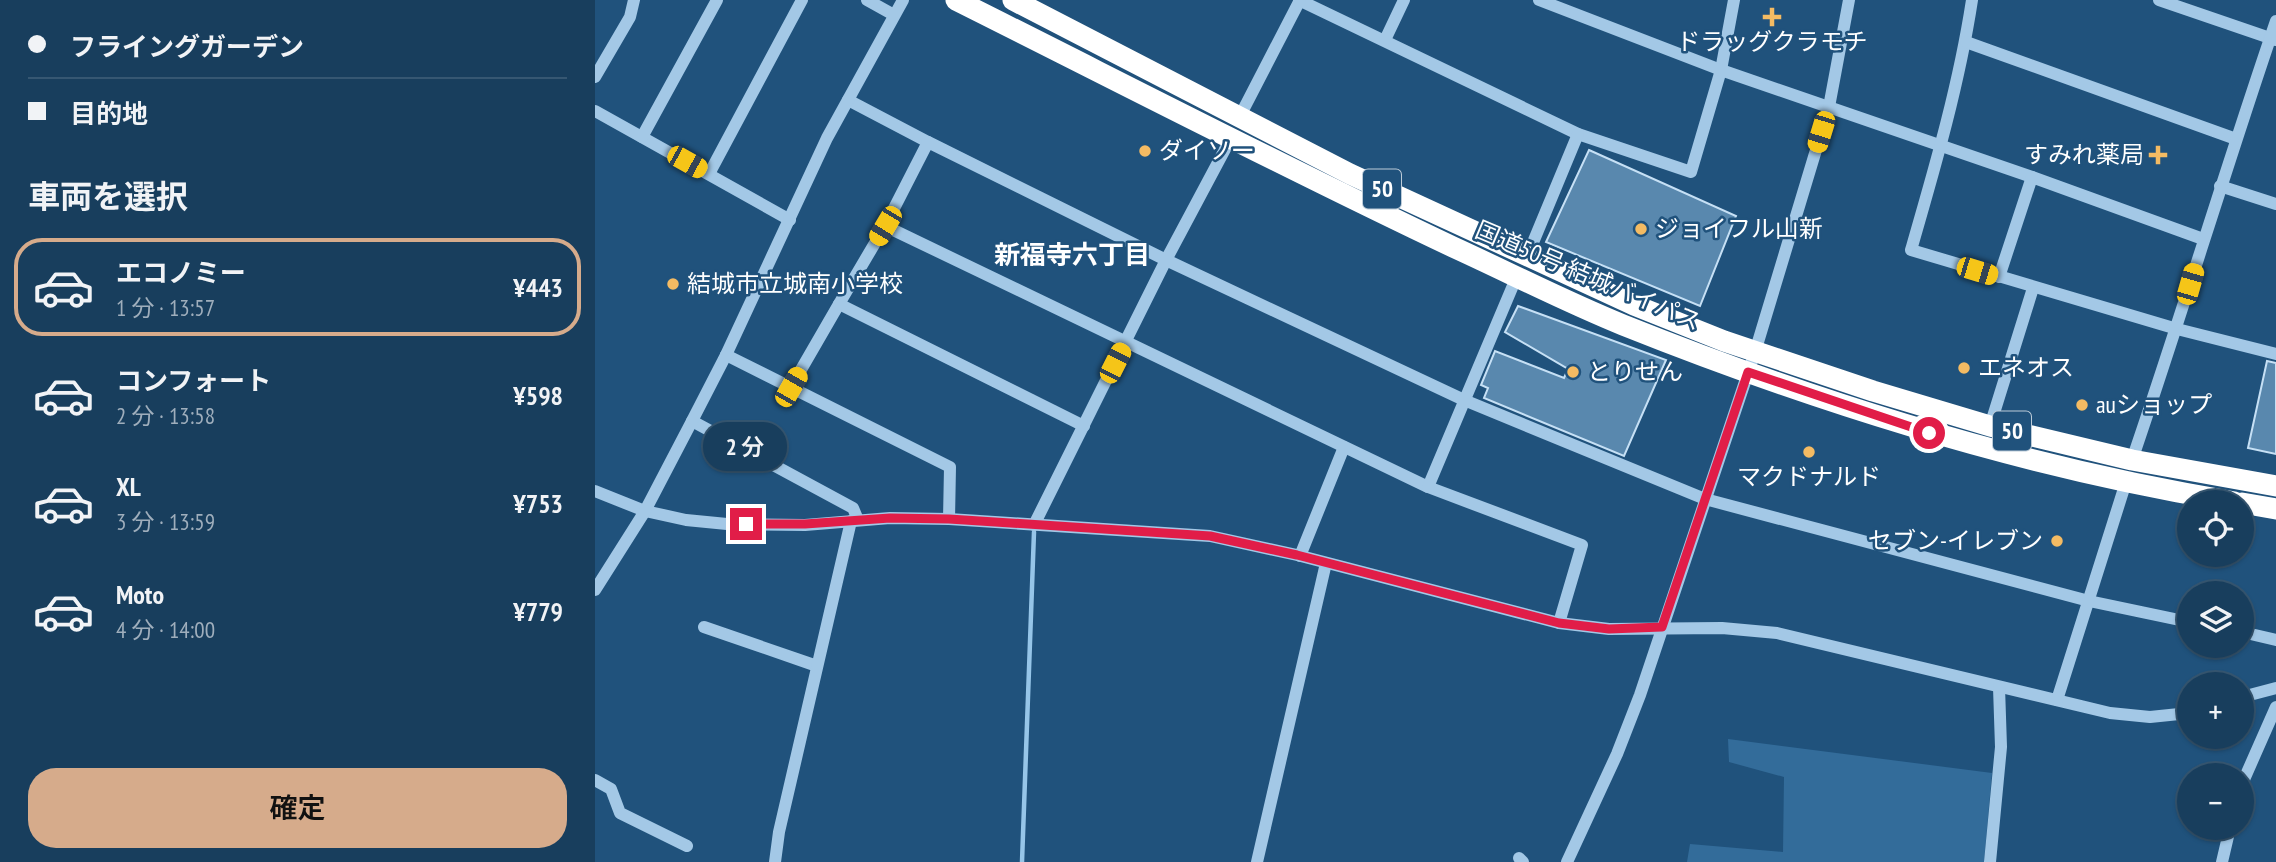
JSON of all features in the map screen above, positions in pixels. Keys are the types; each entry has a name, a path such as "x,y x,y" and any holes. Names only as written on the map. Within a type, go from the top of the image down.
{"highway":[{"name":"国道50号 結城バイパス","path":"956,0 1235,128 1350,174 1634,304 1752,362 1956,441 2035,462 2177,491"},
{"name":"国道50号 結城バイパス","path":"1013,0 1363,205 1622,324 1752,362 1873,391 1990,426 2132,460 2276,486"},
{"path":"2254,505 2276,509"}],"street":[{"path":"595,77 630,17 634,0"},
{"path":"642,137 717,0"},
{"path":"709,174 802,0"},
{"path":"867,0 894,15"},
{"path":"595,590 645,511 692,421 726,355 827,138 903,0"},
{"path":"1034,525 1299,0 1579,134 1691,172 1721,70 1734,0"},
{"path":"1385,40 1404,0"},
{"path":"1539,0 1721,70 1942,145 2203,239"},
{"path":"1567,862 1617,754 1640,695 1752,362 1829,107 1849,0"},
{"path":"1972,0 1966,42 1942,145 1911,250 2033,288 2276,354"},
{"path":"2159,0 2273,39"},
{"path":"2132,460 2177,329 2220,186 2273,39 2276,21"},
{"path":"1966,42 2236,139"},
{"path":"848,100 1167,260 1464,400 1705,499 2089,601 2177,619"},
{"path":"595,111 790,220"},
{"path":"1527,257 1579,134"},
{"path":"791,387 885,226 928,142"},
{"path":"1999,277 2032,177"},
{"path":"2220,186 2276,204"},
{"path":"885,226 1428,487 1582,545 1559,623"},
{"path":"1428,487 1517,276"},
{"path":"1990,426 2033,288"},
{"path":"839,304 1084,426"},
{"path":"726,355 950,467 949,519"},
{"path":"692,421 853,508 854,520 817,666 779,832 775,862"},
{"path":"1300,556 1344,447"},
{"path":"2057,700 2126,482"},
{"path":"595,491 645,511 686,520 727,524 792,525 854,520 949,519 1210,536 1300,556 1559,623 1609,629 1749,629 1777,633 2110,713 2151,717 2177,714"},
{"path":"1257,862 1326,563"},
{"path":"704,627 817,666"},
{"path":"2254,635 2276,640"},
{"path":"1990,862 2001,747 1999,687"},
{"path":"2254,694 2276,688"},
{"path":"2251,763 2276,707"},
{"path":"595,780 611,789 620,813 687,846"},
{"path":"2222,862 2227,840"}],"shaded area":[{"path":"1728,739 1992,773 1984,862 1687,862 1690,844 1783,852 1784,777 1729,762"}],"building":[{"name":"ジョイフル山新","path":"1589,150 1736,216 1700,306 1546,242"},
{"name":"とりせん","path":"1518,306 1666,360 1624,456 1484,398 1488,388 1481,385 1495,351 1564,378 1568,369 1505,332"},
{"path":"2267,361 2276,363 2276,454 2248,448"}],"waterway":[{"path":"1022,862 1034,532"}],"place":[{"name":"ドラッグクラモチ","path":"1772,17"},
{"name":"ダイソー","path":"1145,151"},
{"name":"すみれ薬局","path":"2158,155"},
{"name":"ジョイフル山新","path":"1641,229"},
{"name":"結城市立城南小学校","path":"673,284"},
{"name":"エネオス","path":"1964,368"},
{"name":"とりせん","path":"1573,372"},
{"name":"auショップ","path":"2082,405"},
{"name":"マクドナルド","path":"1809,452"},
{"name":"セブン-イレブン","path":"2057,541"}],"district":[{"name":"新福寺六丁目","path":"1072,255"}],"route":[{"path":"746,524 805,524 890,518 949,519 1210,536 1297,555 1559,623 1609,629 1662,627 1748,372 1929,433"}]}
